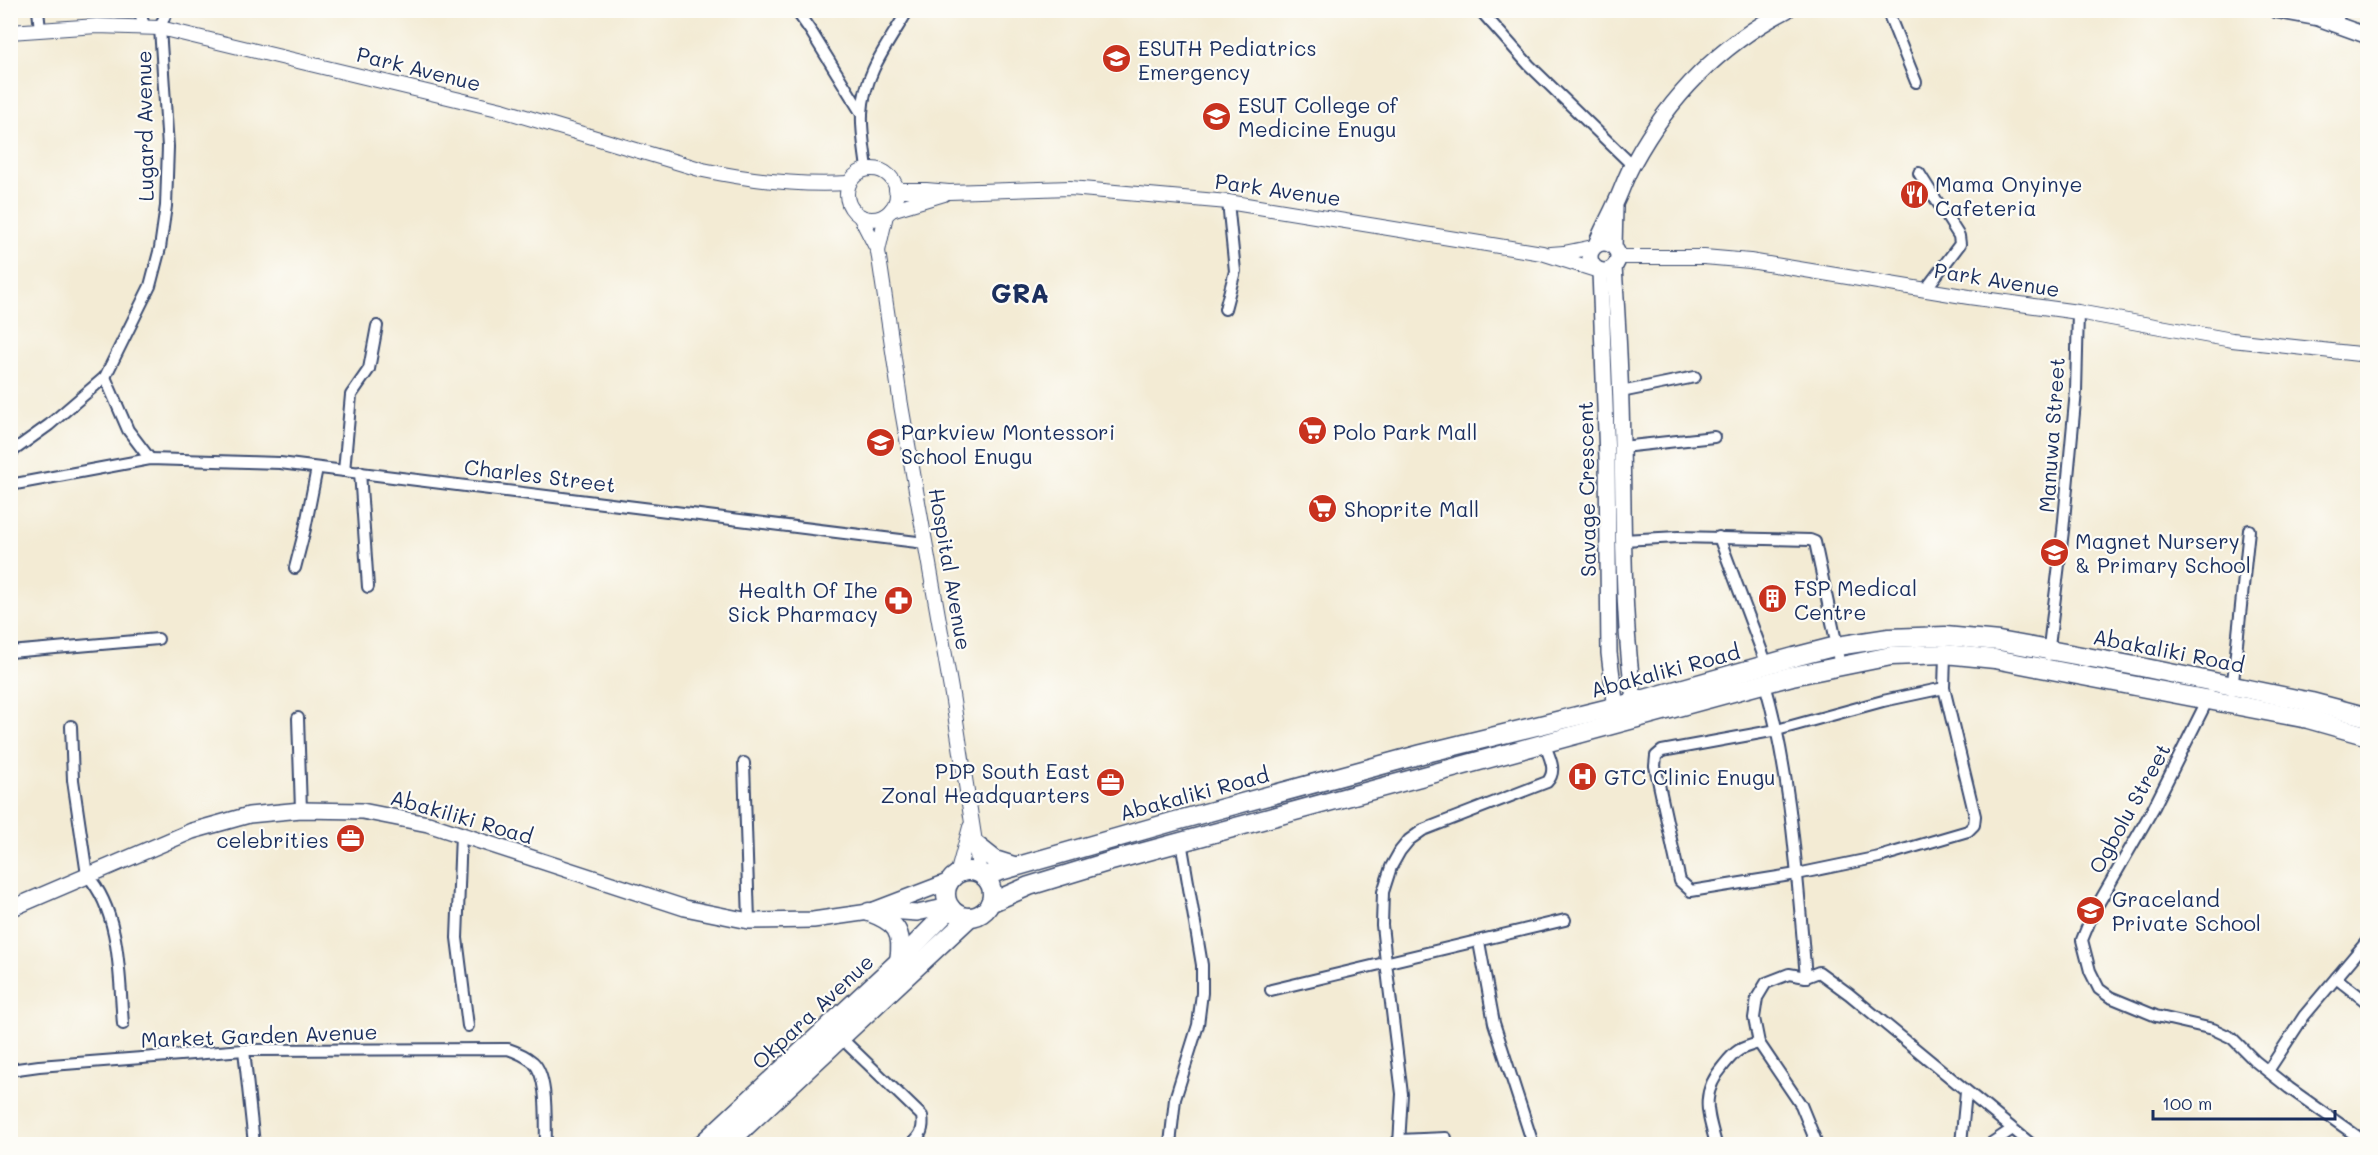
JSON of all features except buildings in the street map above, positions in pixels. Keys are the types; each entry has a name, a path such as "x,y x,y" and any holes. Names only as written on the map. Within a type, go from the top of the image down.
{"main road":[{"path":"1608,262 1589,259 1632,165 1653,131 1694,77 1740,38 1787,10"},
{"path":"2275,10 2339,17 2367,36"},
{"path":"1608,262 1615,204"},
{"path":"1594,246 1606,243 1608,262"},
{"name":"Savage Crescent","path":"1608,262 1601,332 1607,459 1610,653 1617,716"},
{"name":"Savage Crescent","path":"1608,262 1617,333 1621,392 1627,647 1635,711"},
{"path":"1601,332 1617,333"},
{"name":"Abakaliki Road","path":"981,875 1422,754 1617,716 1767,665 1837,646 1889,638 1945,636 1999,640 2050,650 2211,691"},
{"name":"Abakaliki Road","path":"1635,711 1765,684 1839,665 1890,656 1945,654 2211,691 2325,714 2367,717"},
{"name":"Abakaliki Road","path":"2325,714 2367,736"},
{"name":"Abakaliki Road","path":"990,903 1029,886 1242,824 1544,743 1617,716"},
{"path":"1240,804 1242,824"},
{"name":"Abakiliki Road","path":"10,909 176,837 216,823 249,815 301,810 345,810 378,813 428,824 685,908 749,921 813,920 872,911"},
{"path":"976,845 995,860 1014,866"},
{"path":"872,911 968,871 981,875 990,886 990,903 980,914 970,917 959,915 950,907 946,895 953,878"},
{"path":"872,911 917,912 950,907"},
{"name":"Okpara Avenue","path":"727,1144 798,1065 950,907"},
{"path":"872,911 886,919 897,930 901,940 899,961"},
{"name":"Okpara Avenue","path":"702,1144 798,1065 840,1037 970,917"}],"street":[{"path":"38,10 40,30"},
{"path":"139,10 145,28"},
{"path":"160,28 165,15 170,10"},
{"path":"796,10 862,114"},
{"path":"867,169 862,114 866,87 882,51 908,10"},
{"path":"1480,10 1529,64 1632,165"},
{"path":"1887,10 1917,82"},
{"name":"Park Avenue","path":"10,32 97,26 160,28 502,110 703,170 736,177 812,184"},
{"name":"Lugard Avenue","path":"10,453 49,425 105,378 150,286 160,248 166,206 168,147 160,28"},
{"path":"867,169 885,173 893,181 896,190 897,199 889,213 878,251 860,216 851,208 847,198 849,183 857,173 867,169"},
{"path":"1918,173 1959,236 1960,244 1926,289"},
{"path":"812,184 849,183"},
{"path":"812,184 847,198"},
{"name":"Park Avenue","path":"949,192 1070,188 1228,202 1542,254 1608,262 1704,257 1750,261 2078,312 2232,340 2367,355"},
{"path":"896,190 949,192"},
{"path":"860,216 875,219 949,192"},
{"path":"1225,309 1235,271 1228,202"},
{"path":"1542,254 1564,253 1594,246"},
{"name":"Hospital Avenue","path":"878,251 981,875"},
{"name":"Manuwa Street","path":"2044,668 2050,650 2076,391 2078,312"},
{"path":"344,471 351,395 369,369 377,326"},
{"path":"1621,392 1695,377"},
{"path":"105,378 128,430 150,459"},
{"path":"1623,447 1714,437"},
{"name":"Charles Street","path":"10,485 150,459 280,464 925,543"},
{"path":"295,568 308,519 317,468"},
{"path":"360,472 368,587"},
{"path":"2232,695 2249,530"},
{"path":"1623,540 1719,537 1815,542 1839,665"},
{"path":"1719,537 1767,665"},
{"path":"10,652 158,639"},
{"path":"1944,688 1883,701 1777,730 1662,751 1656,756 1655,766 1680,881 1691,891 1797,874 1901,852 1968,831 1974,825 1975,816 1944,688 1945,654"},
{"path":"1765,684 1777,730 1788,799 1806,977"},
{"name":"Ogbolu Street","path":"2211,691 2154,807 2093,912 2084,936 2083,946 2090,970 2103,993 2157,1016 2213,1029 2232,1038 2268,1071"},
{"path":"298,718 301,810"},
{"path":"71,726 73,780 87,875 103,899 114,937 123,1024"},
{"path":"1446,1138 1397,1143 1402,1094 1382,925 1383,892 1388,873 1400,851 1423,830 1547,782 1551,777 1552,769 1544,743"},
{"path":"744,763 749,921"},
{"path":"953,878 972,823"},
{"path":"461,834 457,938 468,1026"},
{"path":"1170,1144 1175,1099 1198,1025 1202,993 1202,965 1181,841"},
{"path":"1271,990 1565,920"},
{"path":"2367,940 2304,1017 2268,1071 2367,1144"},
{"path":"1479,942 1494,1023 1533,1144"},
{"path":"1817,1144 1801,1105 1759,1043 1754,1018 1757,998 1762,987 1778,977 1789,974 1806,977 1819,972 1849,993 2011,1130 2031,1144"},
{"path":"2336,978 2367,1003"},
{"path":"840,1037 922,1116 924,1127 919,1137 911,1144"},
{"path":"1716,1144 1710,1120 1707,1090 1715,1075 1737,1049 1759,1043"},
{"name":"Market Garden Avenue","path":"10,1070 244,1050 508,1049 523,1055 535,1064 543,1080 546,1144"},
{"path":"244,1050 254,1144"},
{"path":"1961,1144 1966,1092"},
{"path":"1990,1144 2011,1130"}],"place":[{"name":"ESUTH Pediatrics Emergency","path":"1117,59"},
{"name":"ESUT College of Medicine Enugu","path":"1217,116"},
{"name":"Mama Onyinye Cafeteria","path":"1914,195"},
{"name":"Polo Park Mall","path":"1312,431"},
{"name":"Parkview Montessori School Enugu","path":"880,443"},
{"name":"Shoprite Mall","path":"1323,508"},
{"name":"Magnet Nursery & Primary School","path":"2054,552"},
{"name":"FSP Medical Centre","path":"1773,599"},
{"name":"Health Of Ihe Sick Pharmacy","path":"899,601"},
{"name":"GTC Clinic Enugu","path":"1583,776"},
{"name":"PDP South East Zonal Headquarters","path":"1111,782"},
{"name":"celebrities","path":"350,839"},
{"name":"Graceland Private School","path":"2091,910"}],"district":[{"name":"GRA","path":"1020,292"}]}
